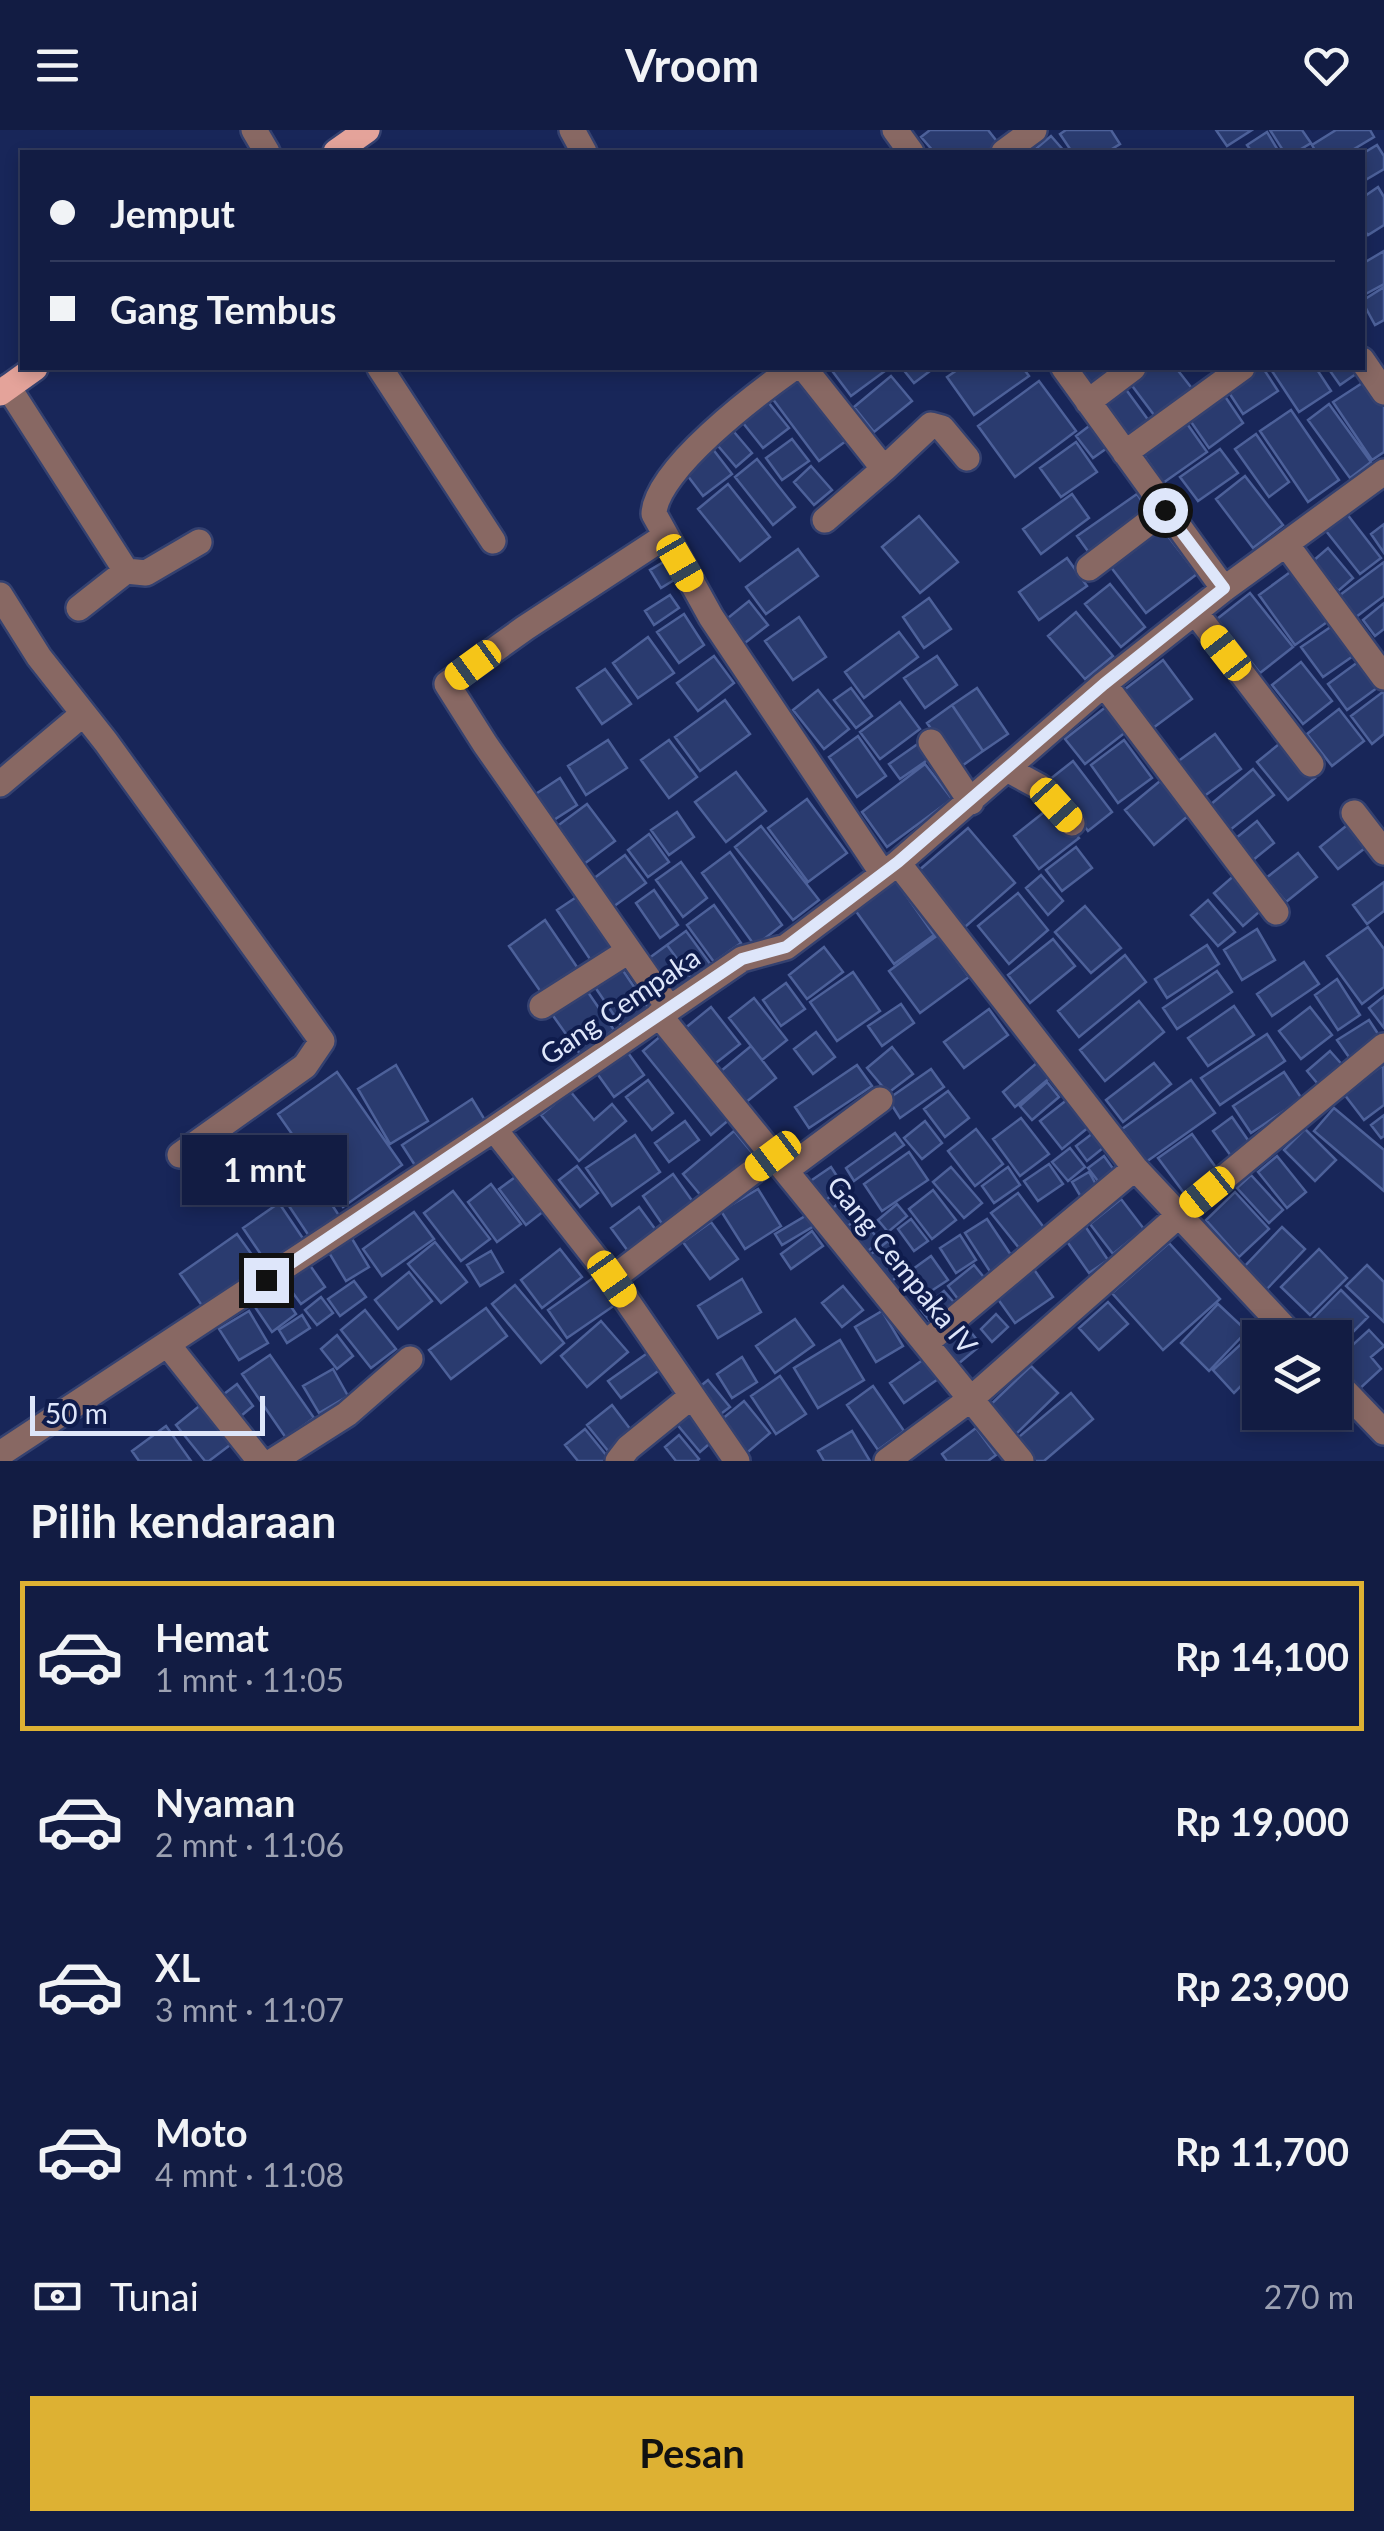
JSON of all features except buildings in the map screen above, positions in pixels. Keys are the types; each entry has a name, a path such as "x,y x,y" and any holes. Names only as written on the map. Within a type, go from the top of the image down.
{"main road":[{"path":"339,150 367,130"},
{"path":"4,390 32,370"}],"street":[{"path":"1007,150 1034,130"},
{"path":"1365,364 1384,392"},
{"path":"381,370 493,540"},
{"path":"791,370 737,409 673,474 654,504 664,537 711,617 890,868 1135,1168 1277,1320"},
{"path":"806,370 884,469"},
{"path":"1065,370 1224,588"},
{"path":"1088,402 1130,370"},
{"path":"1125,453 1239,370"},
{"path":"4,390 126,571"},
{"path":"825,520 932,425 942,428 967,458"},
{"name":"Gang Cempaka","path":"0,1454 494,1129 742,959 786,947 971,802 1104,684 1224,588 1384,472"},
{"path":"1089,568 1165,510"},
{"name":"Gang Cempaka IV","path":"664,537 447,684 628,952 664,1012 779,1163 1021,1461"},
{"path":"78,608 126,571 146,573 198,542"},
{"path":"1286,544 1384,677"},
{"path":"0,596 39,657 322,1041 305,1066 180,1155"},
{"path":"1194,612 1311,764"},
{"path":"1104,684 1276,912"},
{"path":"0,784 84,714"},
{"path":"931,742 971,802"},
{"path":"1007,770 1040,787 1072,823"},
{"path":"1354,813 1384,852"},
{"path":"542,1006 628,952"},
{"path":"887,1461 972,1398 1178,1216 1384,1046"},
{"path":"612,1279 779,1163 880,1100"},
{"path":"494,1129 612,1279 737,1461"},
{"path":"926,1342 1135,1168"},
{"path":"168,1345 260,1461"},
{"path":"273,1461 348,1414 410,1359"},
{"path":"618,1461 628,1448 692,1396"},
{"path":"1352,1398 1384,1432"}],"route":[{"path":"266,1280 742,959 786,947 898,862 1104,684 1224,588 1165,510"}]}
